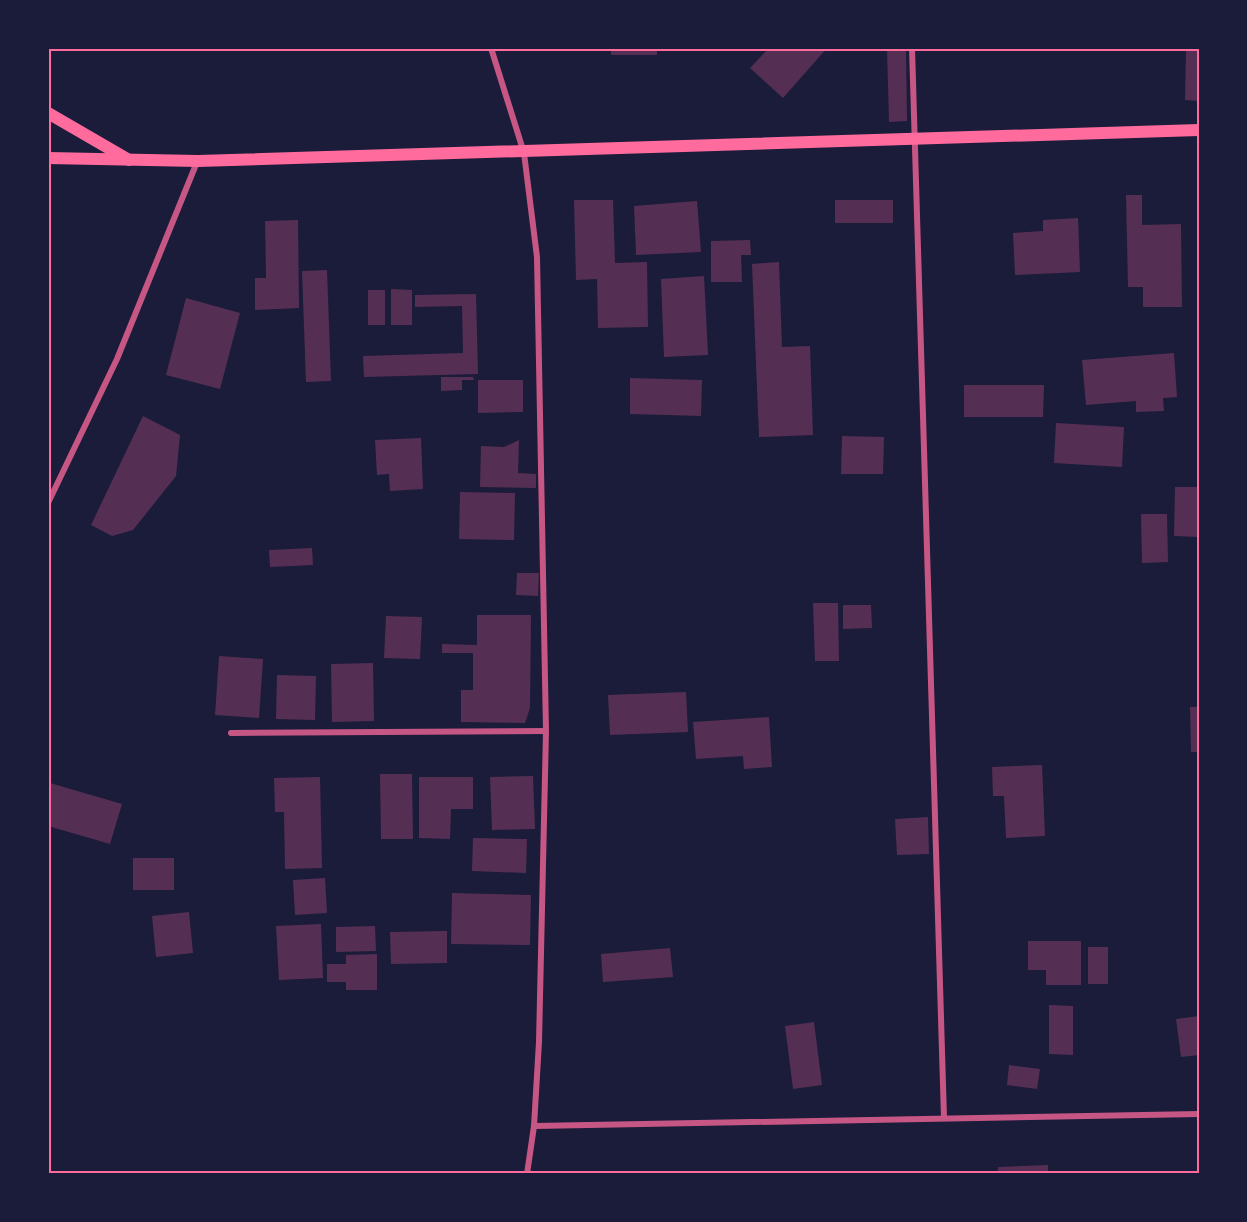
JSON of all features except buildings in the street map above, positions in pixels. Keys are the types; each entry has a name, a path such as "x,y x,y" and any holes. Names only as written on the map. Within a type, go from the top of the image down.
{"main road":[{"path":"48,113 130,161"},
{"path":"48,158 198,161 524,153 1199,130"}],"street":[{"path":"491,48 524,153 537,257 546,732 539,1042 534,1126 527,1174"},
{"path":"912,48 944,1118"},
{"path":"48,503 117,358 198,161"},
{"path":"231,733 546,732"},
{"path":"534,1126 1199,1114"}]}
